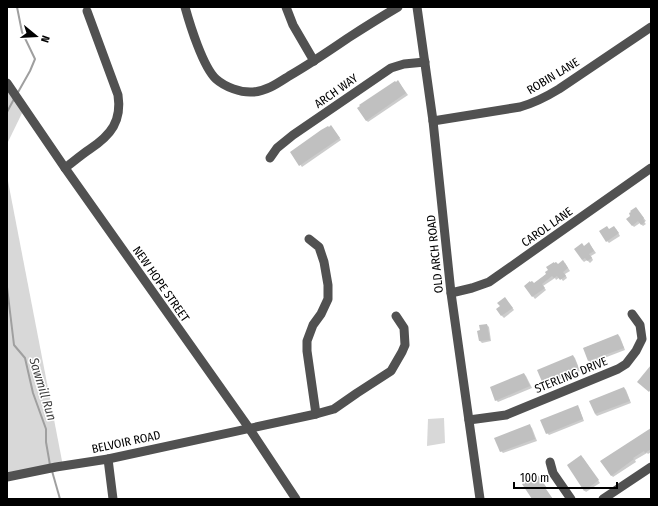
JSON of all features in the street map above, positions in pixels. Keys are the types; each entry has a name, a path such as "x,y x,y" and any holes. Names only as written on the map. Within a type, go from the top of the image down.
{"street":[{"path":"185,7 196,41 211,74 217,80 232,88 253,92 275,85 398,7"},
{"path":"286,7 293,25 314,61"},
{"name":"OLD ARCH ROAD","path":"417,7 433,121 451,293 480,499"},
{"path":"65,168 105,138 112,130 116,122 120,104 87,11"},
{"name":"ROBIN LANE","path":"433,121 520,107 533,103 559,89 651,27"},
{"name":"ARCH WAY","path":"270,158 277,148 293,136 391,68 404,64 425,62"},
{"name":"NEW HOPE STREET","path":"7,83 65,168 249,428 296,499"},
{"name":"CAROL LANE","path":"451,293 489,282 651,168"},
{"path":"309,239 319,247 324,262 328,285 328,299 307,341 307,351 316,414"},
{"name":"STERLING DRIVE","path":"469,420 506,415 618,369 626,364 636,351 642,339 640,325 632,314"},
{"name":"BELVOIR ROAD","path":"7,477 56,467 108,459 334,409 356,392 391,370 400,357 405,344 404,328 396,316"},
{"path":"108,459 113,499"},
{"path":"550,462 553,473 571,499"},
{"path":"603,499 651,467"}],"shaded area":[{"path":"7,83 24,109 7,144"},
{"path":"7,176 63,466 7,477"},
{"path":"444,418 445,443 427,446 428,419"}],"building":[{"path":"398,80 406,93 366,121 357,108 360,106 359,105"},
{"path":"331,125 340,138 299,166 290,152 321,130"},
{"path":"636,207 644,218 643,219 645,222 641,225 638,221 632,226 626,219 630,216 630,211"},
{"path":"607,226 609,229 614,226 619,233 606,242 599,231"},
{"path":"589,242 594,251 589,254 592,258 587,261 585,258 582,260 574,249 582,243 584,246"},
{"path":"563,260 568,268 563,272 566,276 560,280 557,276 554,278 552,276 542,284 545,288 532,297 524,286 530,281 534,283 546,274 545,272 548,270 546,267 554,262 558,264"},
{"path":"505,297 513,308 501,316 496,309 500,306 497,303"},
{"path":"487,324 490,340 479,341 477,331 480,330 479,325"},
{"path":"618,334 624,348 588,361 583,348"},
{"path":"573,355 579,369 543,384 537,370"},
{"path":"651,365 651,389 649,392 637,382"},
{"path":"524,373 530,386 495,401 490,387"},
{"path":"624,387 630,401 595,414 589,401"},
{"path":"578,405 583,419 546,434 540,420"},
{"path":"530,424 535,439 500,452 494,438"},
{"path":"651,428 651,449 645,453 644,451 633,458 634,459 611,476 600,461"},
{"path":"581,455 599,480 584,491 567,465"},
{"path":"537,474 553,499 532,499 522,484"}],"waterway":[{"name":"Sawmill Run","path":"17,7 22,32 35,59 17,94"},
{"name":"Sawmill Run","path":"7,112 14,99"},
{"name":"Sawmill Run","path":"7,287 14,345 25,358 33,393 46,429 46,442 50,465"},
{"name":"Sawmill Run","path":"52,471 60,499"}]}
